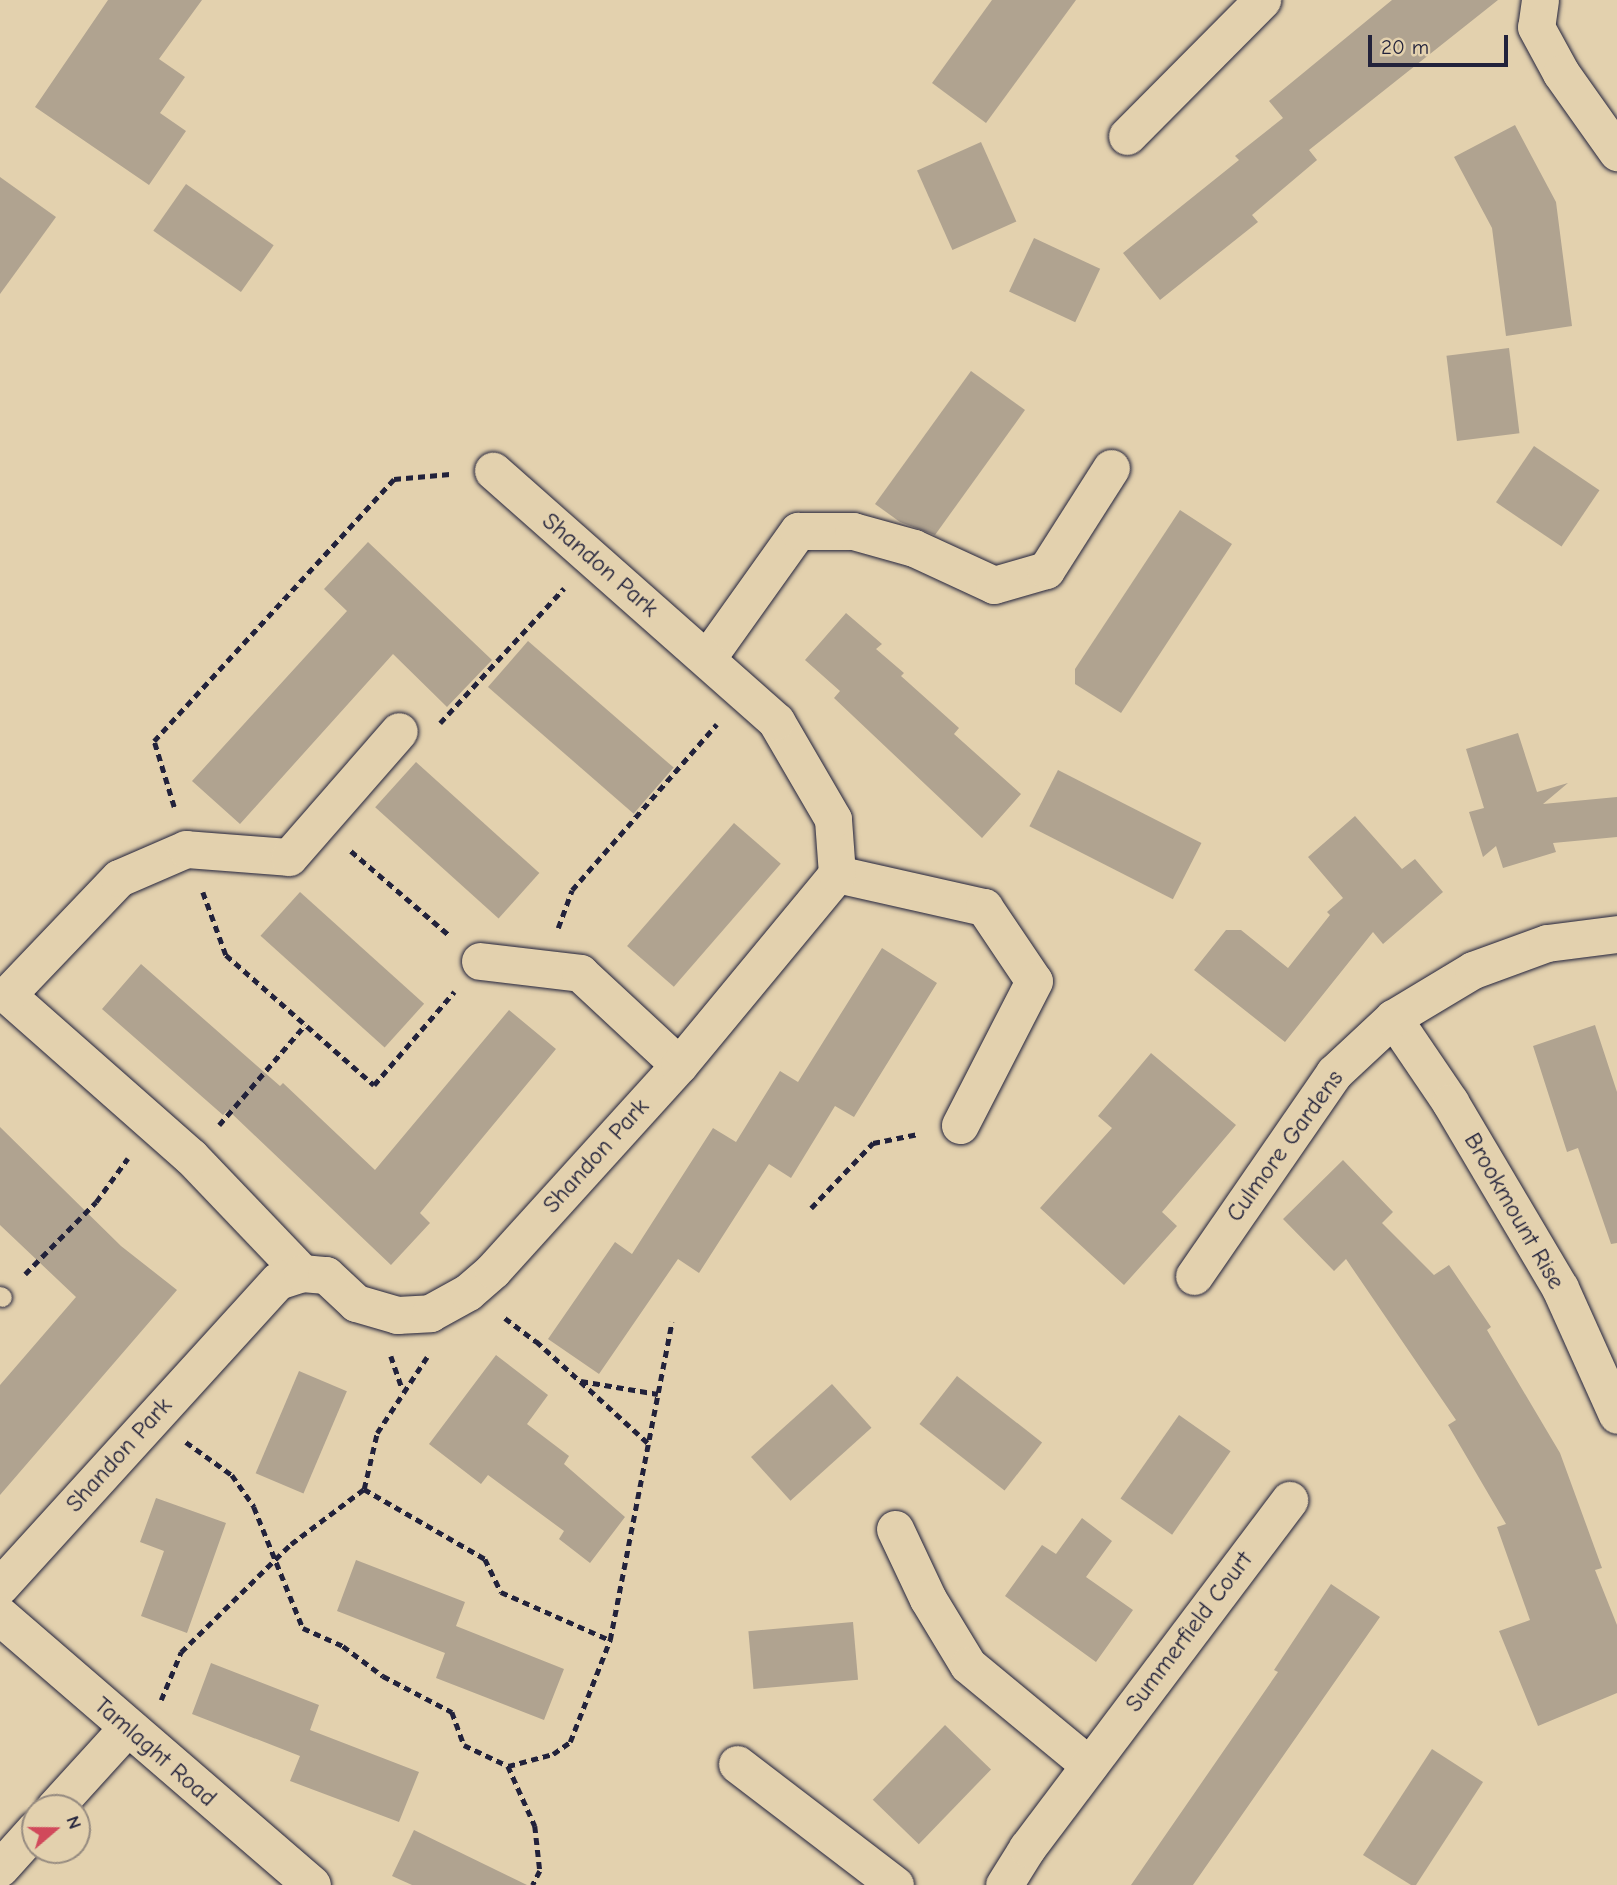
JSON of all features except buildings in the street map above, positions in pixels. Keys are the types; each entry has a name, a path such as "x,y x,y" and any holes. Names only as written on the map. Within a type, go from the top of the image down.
{"street":[{"path":"1127,136 1262,0"},
{"path":"1540,0 1536,27 1560,73 1617,152"},
{"path":"708,657 799,531 865,534 914,548 994,585 1046,570 1111,468"},
{"name":"Shandon Park","path":"0,1586 278,1281 302,1273 326,1275 356,1303 397,1315 430,1313 468,1292 493,1270 679,1065 837,874 834,819 776,721 708,657 493,471"},
{"path":"187,849 289,857 399,731"},
{"name":"Shandon Park","path":"187,849 119,878 4,997 191,1157 302,1273"},
{"path":"837,874 984,907 1034,981 960,1125"},
{"name":"Culmore Gardens","path":"1194,1276 1334,1073 1393,1018 1473,970 1547,943 1617,934"},
{"path":"480,961 580,973 679,1065"},
{"name":"Brookmount Rise","path":"1393,1018 1450,1102 1560,1288 1617,1415"},
{"name":"Summerfield Court","path":"1004,1885 1089,1765 1289,1500"},
{"path":"895,1530 928,1599 968,1665 1089,1765"},
{"name":"Tamlaght Road","path":"0,1616 126,1729 312,1885"},
{"path":"67,1794 126,1729"},
{"path":"737,1764 895,1885"},
{"path":"0,1868 21,1845"}],"path":[{"path":"318,823 480,961 374,1085 226,956 187,849 154,741 394,479 493,471"},
{"path":"399,731 436,727 592,559"},
{"path":"543,968 572,890 745,692"},
{"path":"191,1157 305,1025"},
{"path":"1,1297 96,1202 153,1123"},
{"path":"811,1208 873,1143 960,1125"},
{"path":"468,1292 536,1340 648,1444"},
{"path":"126,1729 159,1705 181,1652 275,1560 364,1489 377,1433 440,1340 430,1313"},
{"path":"508,1766 552,1754 570,1742 610,1640 672,1322"},
{"path":"580,1381 658,1394"},
{"path":"150,1419 232,1475 254,1507 303,1629 344,1646 383,1676 452,1712 464,1745 508,1766 535,1826 540,1871 533,1885"},
{"path":"364,1489 485,1559 501,1592 610,1640"}]}
